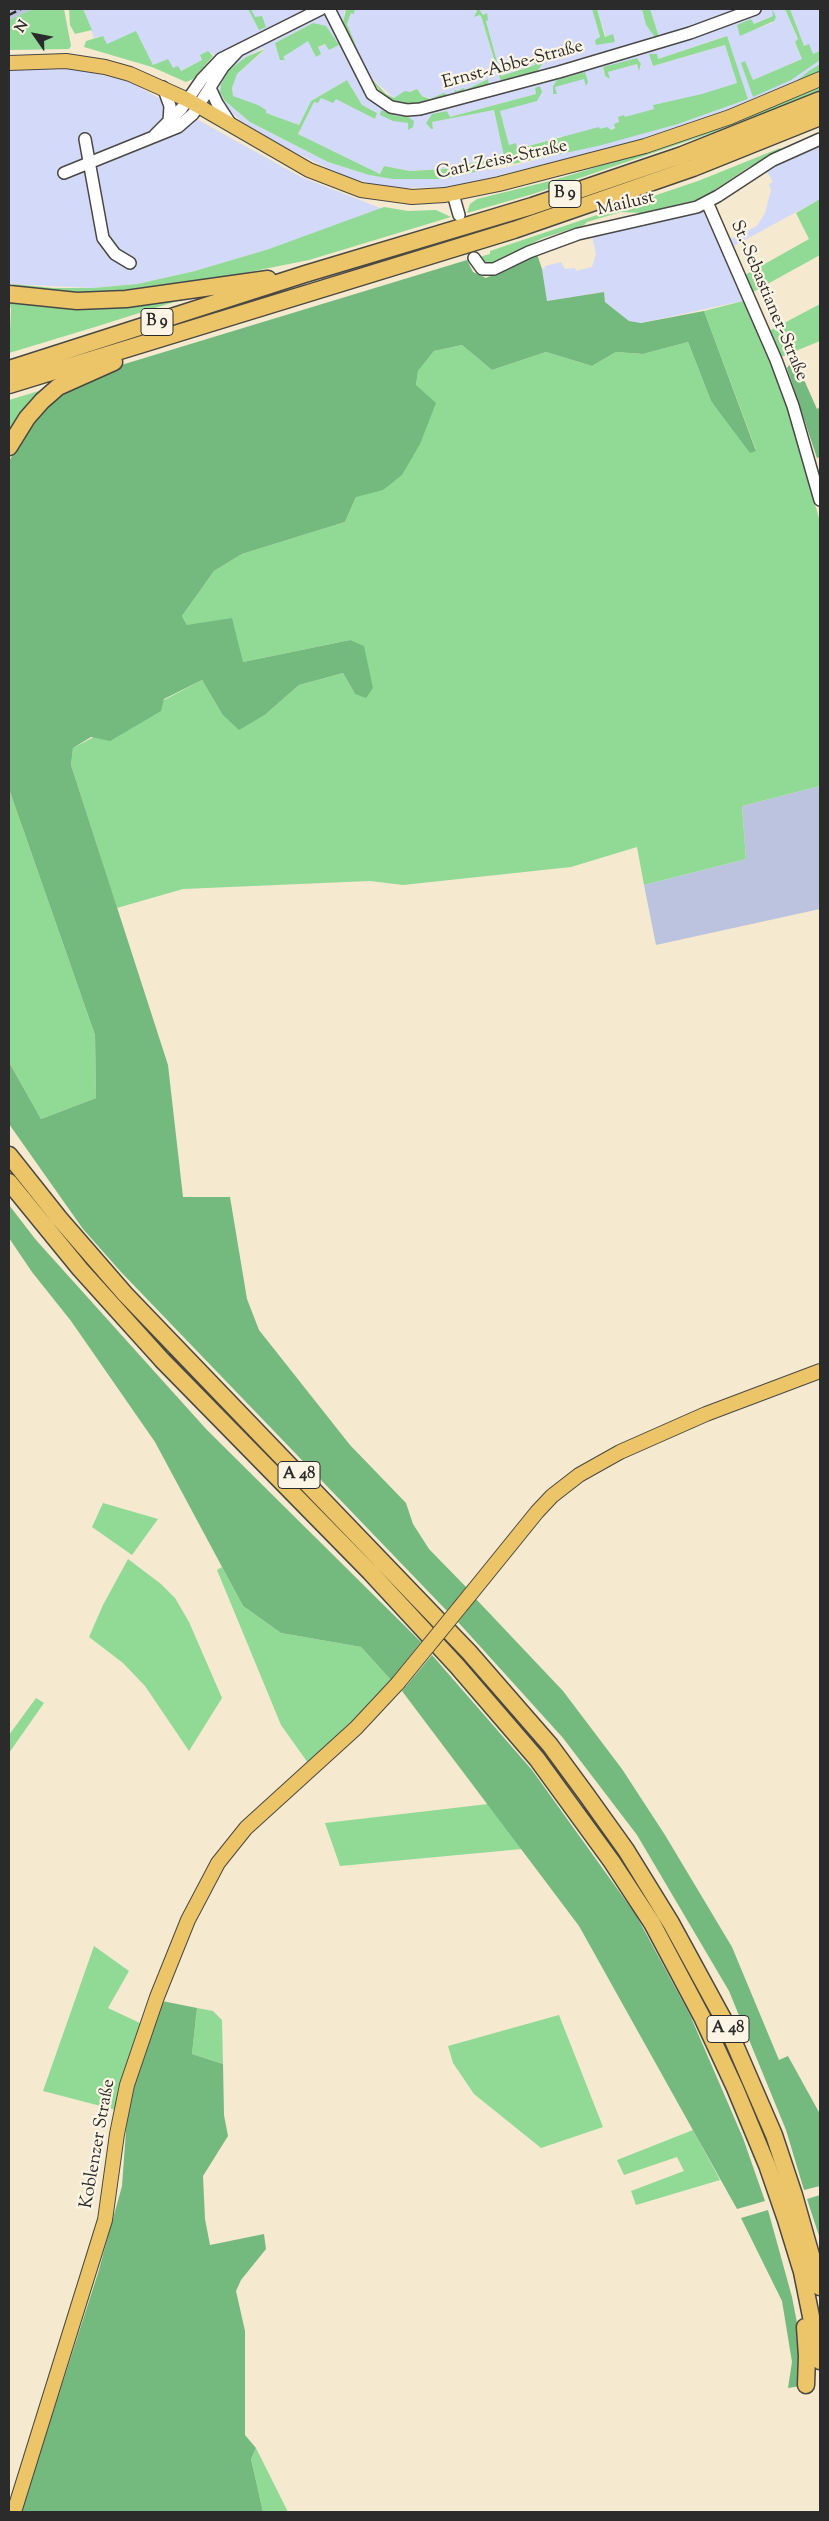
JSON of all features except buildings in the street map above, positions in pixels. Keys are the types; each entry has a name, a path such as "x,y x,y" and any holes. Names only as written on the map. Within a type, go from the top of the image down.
{"highway":[{"name":"B 9","path":"9,369 305,274 481,222 673,158 820,100"},
{"name":"B 9","path":"9,385 522,227 693,168 820,117"},
{"path":"9,294 77,301 126,299 305,274"},
{"path":"9,447 27,418 58,387 131,356 156,339"},
{"name":"A 48","path":"9,1155 59,1218 126,1294 469,1652 550,1746 603,1818 671,1922 726,2024 774,2135 794,2195 820,2287"},
{"name":"A 48","path":"9,1182 80,1269 162,1360 431,1637 500,1716 581,1817 652,1923 702,2017 735,2088 767,2166 802,2272 820,2361"},
{"path":"802,2272 807,2356 806,2385"}],"main road":[{"name":"Carl-Zeiss-Straße","path":"9,63 53,61 83,63 130,74 163,87 194,103 300,166 356,188 387,195 412,197 453,194 526,178 645,146 730,117 820,79"},
{"name":"Koblenzer Straße","path":"14,2512 103,2228 124,2100 137,2052 188,1920 218,1863 246,1828 291,1785 356,1728 398,1683 552,1496 579,1475 620,1452 706,1414 820,1371"}],"street":[{"path":"64,172 150,140 178,127 190,118 194,103 211,68 225,56 322,9"},
{"name":"Ernst-Abbe-Straße","path":"329,9 372,94 391,107 407,110 420,109 559,72 690,33 755,9"},
{"path":"150,140 210,88 223,67 238,51"},
{"path":"163,87 170,106 169,122"},
{"path":"210,88 232,126"},
{"path":"85,138 103,238 115,254 130,263"},
{"path":"707,202 773,160 820,140"},
{"path":"453,194 459,215"},
{"name":"Mailust","path":"474,258 482,269 494,269 529,252 578,234 697,207 707,202"},
{"name":"St.-Sebastianer-Straße","path":"707,202 778,364 793,406 820,500"}],"shaded area":[{"path":"9,9 33,9 9,20"},
{"path":"83,9 248,9 259,30 251,9 297,9 297,11 303,9 346,9 344,13 345,27 357,48 347,24 351,13 354,14 355,9 474,9 482,19 501,82 541,65 533,59 535,65 501,76 486,20 487,13 483,15 479,9 592,9 600,38 606,37 597,9 642,9 646,25 656,38 659,37 650,9 785,9 798,40 795,42 802,59 753,80 745,61 753,97 820,60 820,64 780,94 637,142 450,187 398,188 372,184 344,176 284,147 241,121 224,106 217,94 221,79 227,69 212,53 200,56 202,60 180,71 153,65 136,32 107,45 103,36 94,38","holes":["773,16 775,17 772,23 740,35 751,19 753,24","313,23 339,45 329,50 326,44 317,48 308,40 283,57 275,43","726,36 748,99 678,124 504,168 469,172 442,179 392,179 369,175 328,162 250,122 225,101 220,92 221,84 229,70 246,57 263,48 265,50 237,74 232,88 233,96 266,110 265,113 299,125 311,101 347,80 362,105 377,113 375,119 335,98 321,97 314,101 298,134 380,174 384,166 410,171 444,169 505,156 494,110 431,122 433,129 431,129 426,123 433,114 447,111 450,117 536,94 535,88 539,98 500,111 509,145 517,149 562,136 562,138 600,129 611,130 620,122 618,117 624,118 654,109 654,105 660,103 661,105 701,95 737,83 725,45 653,66 649,54 658,59","639,60 641,66 639,70 637,64 608,72 610,79 604,75 603,67","371,78 394,98 417,89 422,96 434,99 399,103 378,91","487,79 489,85 456,94 455,88 457,91 465,90"]},
{"path":"790,9 820,9 820,51 813,54 804,46"},
{"path":"9,68 73,68 130,82 301,177 383,209 269,249 195,271 137,284 93,288 9,284"},
{"path":"820,143 820,199 732,247 727,237 733,238 757,226 765,213 771,190 769,184 773,182 766,170"},
{"path":"704,210 707,212 747,300 641,323 629,321 605,302 604,292 547,301 542,269 545,266 561,262 565,269 575,268 576,271 592,267 596,254 592,236"},
{"path":"820,786 820,909 656,945 644,885 746,859 742,806"}],"green space":[{"path":"33,9 64,9 71,46 69,49 9,50 9,20"},
{"path":"69,9 83,9 92,30 75,34 70,25"},
{"path":"248,9 251,9 255,17 262,16 266,27 259,30"},
{"path":"346,9 355,9 354,14 351,13 347,24 357,48 343,23"},
{"path":"474,9 479,9 483,15 487,13 488,20 486,21 501,76 535,65 533,59 540,57 543,63 536,73 501,82 482,19 480,15 474,17 477,11"},
{"path":"592,9 597,9 605,37 613,34 615,42 596,45 595,40 600,37"},
{"path":"642,9 650,9 659,37 655,37 646,25"},
{"path":"772,9 776,17 774,21 740,36 737,25 751,19 754,24 773,16"},
{"path":"785,9 790,9 804,46 809,44 813,54 820,51 820,60 791,80 753,97 741,63 745,61 753,80 802,59 795,42 798,39"},
{"path":"313,23 326,26 339,45 329,50 325,44 318,47 321,54 316,57 308,41 283,57 285,60 280,60 275,43"},
{"path":"136,31 153,65 168,59 173,68 178,66 181,71 202,60 200,55 208,51 213,56 193,79 186,82 152,67 84,47 86,41 103,36 107,44"},
{"path":"727,36 748,99 678,124 598,146 442,179 392,179 369,175 328,162 250,122 225,101 220,92 221,84 229,70 246,57 265,49 237,74 232,88 233,96 258,105 266,110 266,113 299,125 311,101 347,80 362,105 377,113 375,119 336,99 333,103 321,98 318,103 314,102 298,134 380,174 384,166 410,171 444,169 504,156 494,110 432,122 433,129 431,129 426,123 432,114 447,111 450,117 536,94 535,88 540,86 542,92 537,101 500,111 509,145 516,143 517,149 599,127 600,129 607,127 611,130 615,128 614,124 619,122 618,117 624,115 625,117 654,109 653,105 702,94 737,83 725,45 653,66 649,54 657,54 658,59"},
{"path":"637,58 641,64 639,71 637,64 608,72 610,79 605,76 603,67"},
{"path":"820,64 820,72 791,85 809,71"},
{"path":"585,72 588,82 586,86 584,79 555,87 557,94 553,94 553,86 557,80"},
{"path":"370,77 386,94 394,98 405,91 410,92 417,89 422,96 430,99 444,93 447,95 416,104 399,103 384,97"},
{"path":"488,79 489,85 456,94 454,89 457,91 464,88 465,90"},
{"path":"820,86 820,91 723,129 533,194 467,213 470,204 477,199 554,180 655,149 724,126"},
{"path":"381,110 397,116 408,117 414,121 413,127 408,130 408,123 393,121 380,115"},
{"path":"780,148 781,151 749,167 701,199 642,213 621,212 587,222 584,225 543,238 490,264 482,261 479,257 490,254 490,251 698,181"},
{"path":"820,199 820,255 753,292 745,275 809,239 796,213"},
{"path":"384,207 408,211 436,210 451,217 309,260 174,287 86,295 9,288 9,285 13,286 13,284 53,288 93,288 137,284 195,271 269,249"},
{"path":"537,254 542,269 547,301 604,292 605,302 629,321 641,323 704,311 756,451 750,453 711,401 688,342 643,354 616,352 592,366 546,352 492,370 462,345 434,351 418,371 416,385 436,403 420,444 402,475 383,490 356,497 345,522 242,554 214,571 182,616 187,625 232,618 243,662 350,640 364,646 373,688 366,698 355,694 343,673 299,685 266,714 239,730 222,714 202,680 164,699 161,711 110,741 91,737 73,748 71,765 168,1065 183,1197 230,1197 247,1299 259,1330 350,1445 406,1503 413,1524 429,1549 467,1588 447,1611 121,1272 83,1229 9,1124 9,1062 41,1119 96,1098 95,1035 9,789 9,461 33,422 62,392 118,366 467,260 473,272 486,278"},
{"path":"193,296 9,353 11,309 9,300"},
{"path":"747,300 788,406 820,522 820,786 742,806 746,859 644,885 637,847 571,867 403,885 370,881 183,889 117,908 71,765 73,748 202,680 222,714 266,714 299,685 343,673 355,694 350,640 243,662 187,625 182,616 214,571 242,554 345,522 356,497 416,385 418,371 434,351 462,345 492,370 546,352 592,366 616,352 643,354 688,342 711,401 756,450 704,311"},
{"path":"820,304 820,341 781,357 769,331"},
{"path":"790,364 797,364 817,409 820,407 820,457 817,458 787,368"},
{"path":"52,387 9,441 9,400"},
{"path":"9,789 95,1035 96,1098 41,1119 9,1062"},
{"path":"9,1205 36,1240 207,1430 421,1642 391,1680 361,1647 281,1633 243,1606 155,1442 71,1321 32,1272 9,1238"},
{"path":"103,1503 158,1519 132,1555 92,1527"},
{"path":"128,1559 161,1584 175,1598 189,1622 222,1698 189,1751 145,1686 123,1663 89,1637 103,1605"},
{"path":"222,1567 243,1606 281,1633 361,1647 391,1680 376,1700 308,1763 281,1725 217,1570"},
{"path":"476,1599 563,1691 622,1769 665,1835 732,1947 779,2060 788,2056 820,2114 820,2186 804,2190 786,2130 729,1991 637,1835 563,1738 458,1622"},
{"path":"432,1655 532,1770 636,1915 690,2015 743,2138 765,2201 737,2209 579,1926 402,1691"},
{"path":"36,1698 44,1703 9,1753 9,1735"},
{"path":"488,1804 522,1849 340,1866 325,1823"},
{"path":"94,1946 129,1971 108,2008 142,2024 116,2110 43,2091"},
{"path":"162,2001 197,2008 192,2054 223,2064 224,2115 228,2136 203,2176 205,2219 210,2245 264,2234 266,2249 241,2280 236,2291 245,2331 245,2435 256,2448 251,2459 263,2512 21,2512 98,2273 122,2186 127,2117 142,2056"},
{"path":"197,2008 213,2011 222,2020 223,2064 192,2054"},
{"path":"559,2015 603,2127 541,2148 474,2094 453,2063 448,2046"},
{"path":"693,2130 720,2180 636,2205 631,2191 684,2171 677,2157 624,2175 617,2160"},
{"path":"820,2195 820,2239 807,2199"},
{"path":"768,2210 792,2297 803,2354 801,2386 788,2388 792,2362 782,2301 741,2218"},
{"path":"256,2448 288,2512 263,2512 251,2459"}],"railway":[{"path":"9,15 21,9"}]}
